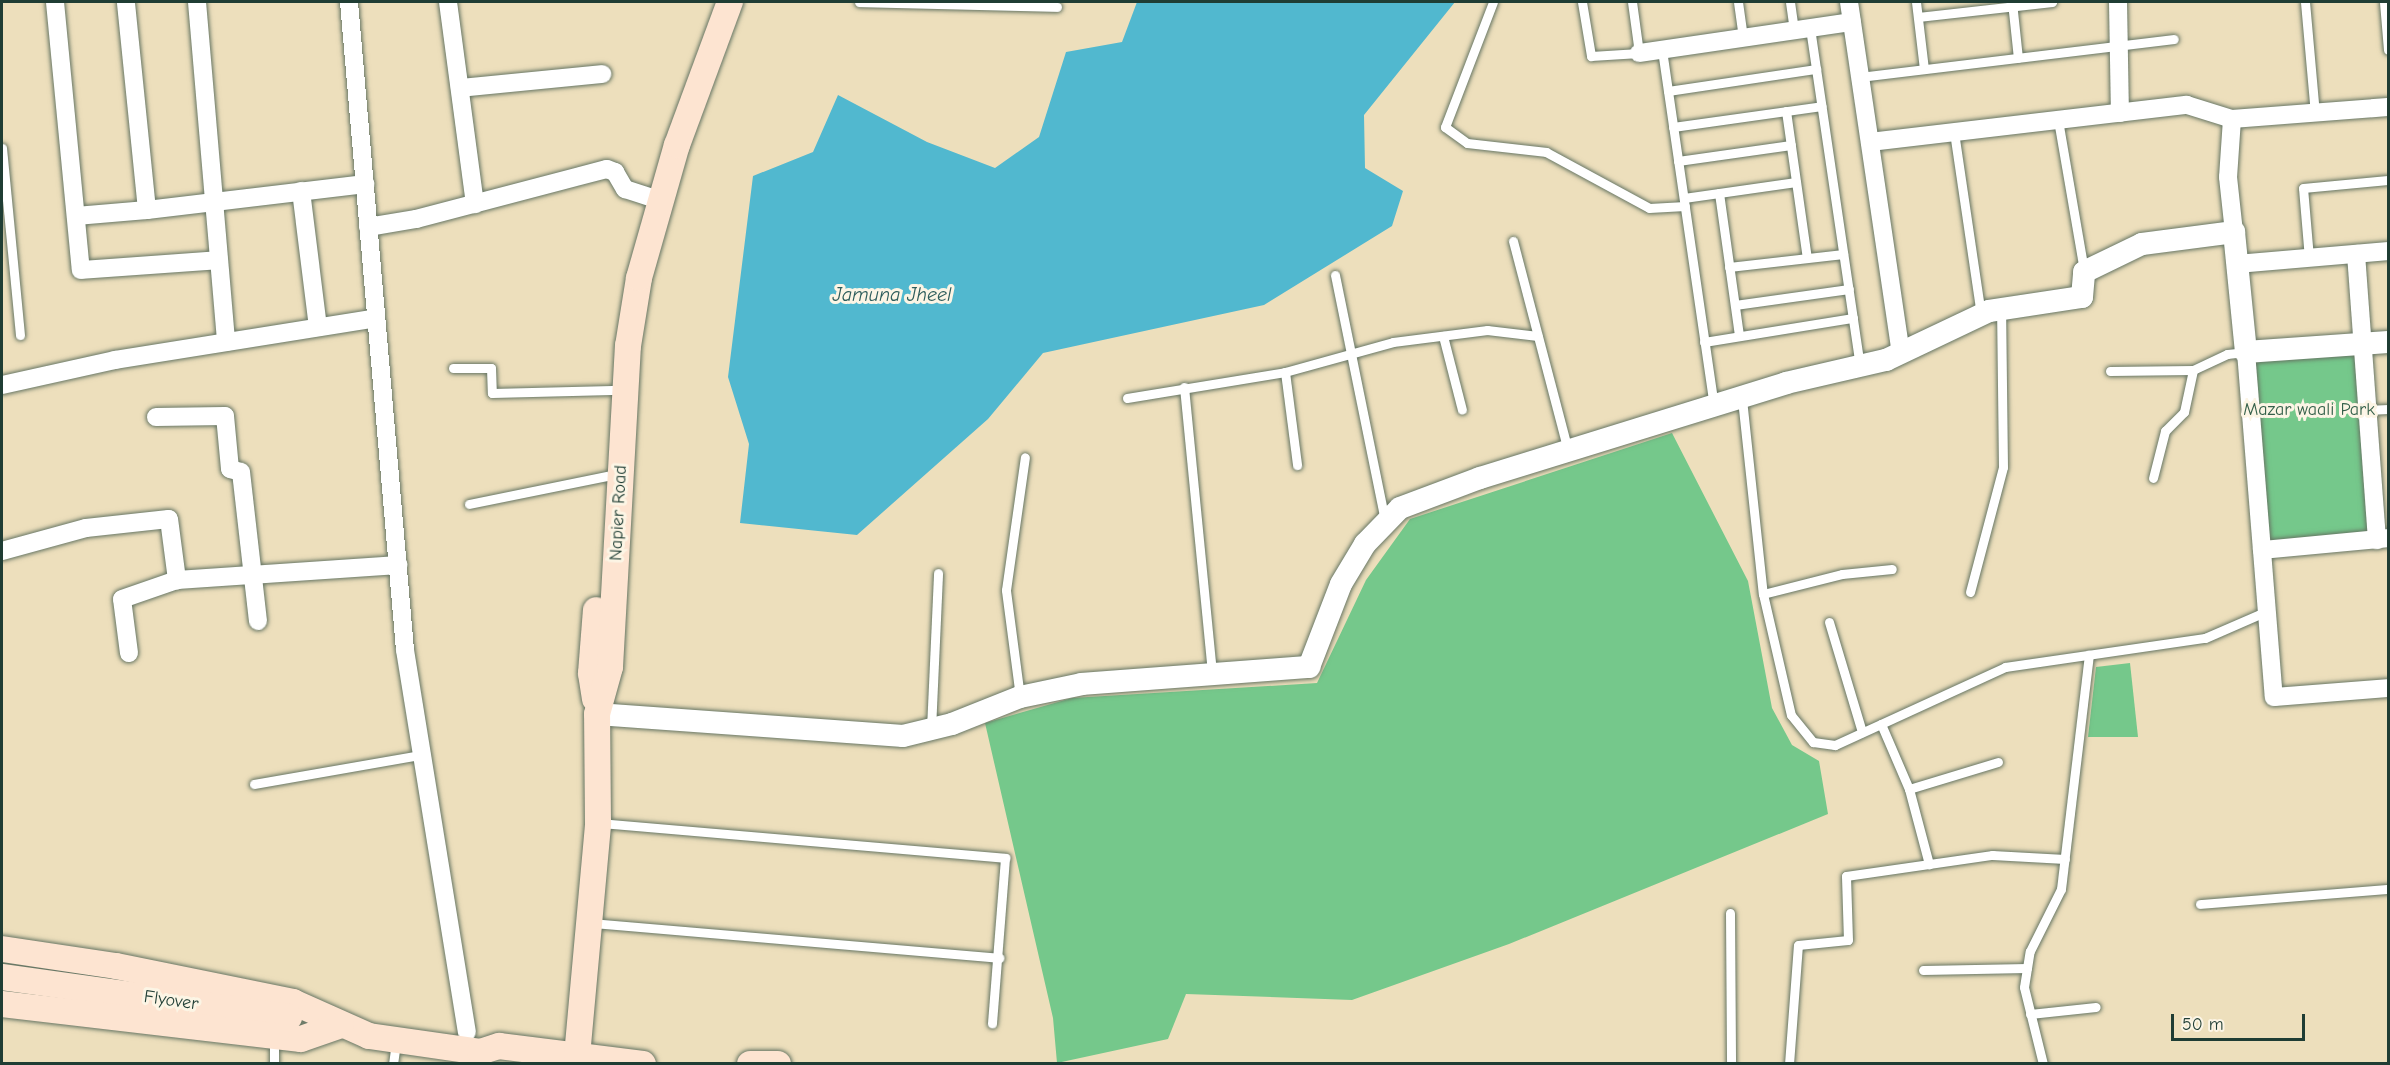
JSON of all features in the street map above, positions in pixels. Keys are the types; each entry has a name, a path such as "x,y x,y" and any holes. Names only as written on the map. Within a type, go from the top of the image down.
{"main road":[{"path":"597,714 591,673 612,390 627,280 717,2"},
{"name":"Napier Road","path":"578,1047 598,823 597,714 610,667 628,346 654,198 677,145 730,2"},
{"path":"2,949 116,966 293,1002 349,1026 395,1052 427,1036"},
{"name":"Flyover","path":"2,977 349,1026"},
{"path":"2,1004 301,1039 371,1022 470,1049 481,1034 499,1046 578,1047 643,1064"},
{"path":"750,1064 778,1064"}],"street":[{"path":"55,2 81,270 219,260"},
{"path":"126,2 147,210"},
{"path":"197,2 226,342"},
{"path":"349,2 405,650 470,1049"},
{"path":"448,2 475,204"},
{"path":"1849,2 1901,353"},
{"path":"2118,2 2120,113"},
{"path":"1639,53 1852,21"},
{"path":"460,88 602,74"},
{"path":"1870,142 2187,105 2232,119 2388,107"},
{"path":"2232,119 2228,177 2246,352 2274,697 2388,688"},
{"path":"368,227 416,219 607,169 615,172 625,189 654,198"},
{"path":"76,216 147,210 365,184"},
{"path":"301,191 318,327"},
{"path":"597,714 903,736 931,729 1020,697 1082,684 1309,667 1341,585 1365,544 1400,508 1568,451 1742,397 1901,353 1991,312 2082,297 2084,272 2142,243 2234,232"},
{"path":"2237,264 2388,251"},
{"path":"2262,550 2383,539 2367,410 2356,254"},
{"path":"2,385 115,360 376,318"},
{"path":"2246,352 2388,342"},
{"path":"156,417 225,416 230,469 241,472 258,621"},
{"path":"2,551 86,528 169,519 177,580"},
{"path":"129,653 122,598 177,580 398,565"}],"lane":[{"path":"859,2 1057,7"},
{"path":"1493,2 1445,127 1467,142 1546,152 1649,208 1719,193 1796,182"},
{"path":"1582,2 1591,56 1639,53 1632,2"},
{"path":"1738,2 1743,38"},
{"path":"1790,2 1816,69 1860,366"},
{"path":"1916,2 1924,69"},
{"path":"1918,17 2012,4 2052,2"},
{"path":"2305,2 2314,113"},
{"path":"2384,2 2388,50"},
{"path":"2012,4 2018,58"},
{"path":"1860,77 2174,39"},
{"path":"1662,50 1714,406"},
{"path":"1668,91 1816,69"},
{"path":"1673,127 1822,106"},
{"path":"1786,111 1807,258"},
{"path":"2058,120 2084,272"},
{"path":"1954,132 1991,312 2003,467 1971,592"},
{"path":"1678,161 1791,146"},
{"path":"2,148 20,335"},
{"path":"2309,258 2303,188 2388,180"},
{"path":"1719,193 1739,336"},
{"path":"1513,242 1568,451"},
{"path":"1729,267 1844,254"},
{"path":"2,270 13,269"},
{"path":"1335,275 1353,353 1385,523"},
{"path":"1735,305 1849,289"},
{"path":"1704,342 1853,318"},
{"path":"1126,398 1285,372 1393,342 1487,330 1538,336"},
{"path":"1443,336 1462,410"},
{"path":"2110,371 2193,370 2227,354 2246,352"},
{"path":"453,368 491,368 492,393 612,390"},
{"path":"2153,478 2165,431 2184,412 2193,370"},
{"path":"1285,372 1297,465"},
{"path":"1184,387 1212,675"},
{"path":"1742,397 1764,594 1791,715 1813,742 1835,745 2005,667 2205,638 2267,611"},
{"path":"2367,410 2388,409"},
{"path":"1020,697 1006,590 1024,457"},
{"path":"470,504 607,476"},
{"path":"1764,594 1842,574 1892,569"},
{"path":"931,729 938,573"},
{"path":"1829,622 1862,732"},
{"path":"2043,1064 2024,987 2030,951 2061,889 2090,655"},
{"path":"1881,724 1909,789 1929,864"},
{"path":"254,784 421,755"},
{"path":"1909,789 1998,762"},
{"path":"598,823 1005,858 993,1023"},
{"path":"1790,1064 1798,945 1848,940 1846,876 1992,855 2065,859"},
{"path":"2200,904 2388,889"},
{"path":"1730,913 1731,1064"},
{"path":"590,923 999,958"},
{"path":"1923,970 2027,968"},
{"path":"2030,1014 2096,1007"},
{"path":"274,1036 274,1064"}],"green space":[{"name":"Mazar waali Park","path":"2357,354 2371,535 2267,543 2253,362"},
{"path":"1672,433 1748,581 1772,708 1792,745 1819,761 1828,814 1509,944 1352,1000 1186,994 1168,1039 1057,1063 1053,1018 985,723 1072,698 1317,683 1366,580 1410,519"},
{"path":"2130,663 2138,737 2088,737 2096,667"}],"water":[{"name":"Jamuna Jheel","path":"1137,2 1455,2 1364,115 1365,168 1403,191 1392,226 1264,305 1043,353 988,419 857,535 740,523 749,444 728,377 753,176 813,152 838,95 927,142 995,168 1039,137 1066,52 1122,42"}]}
